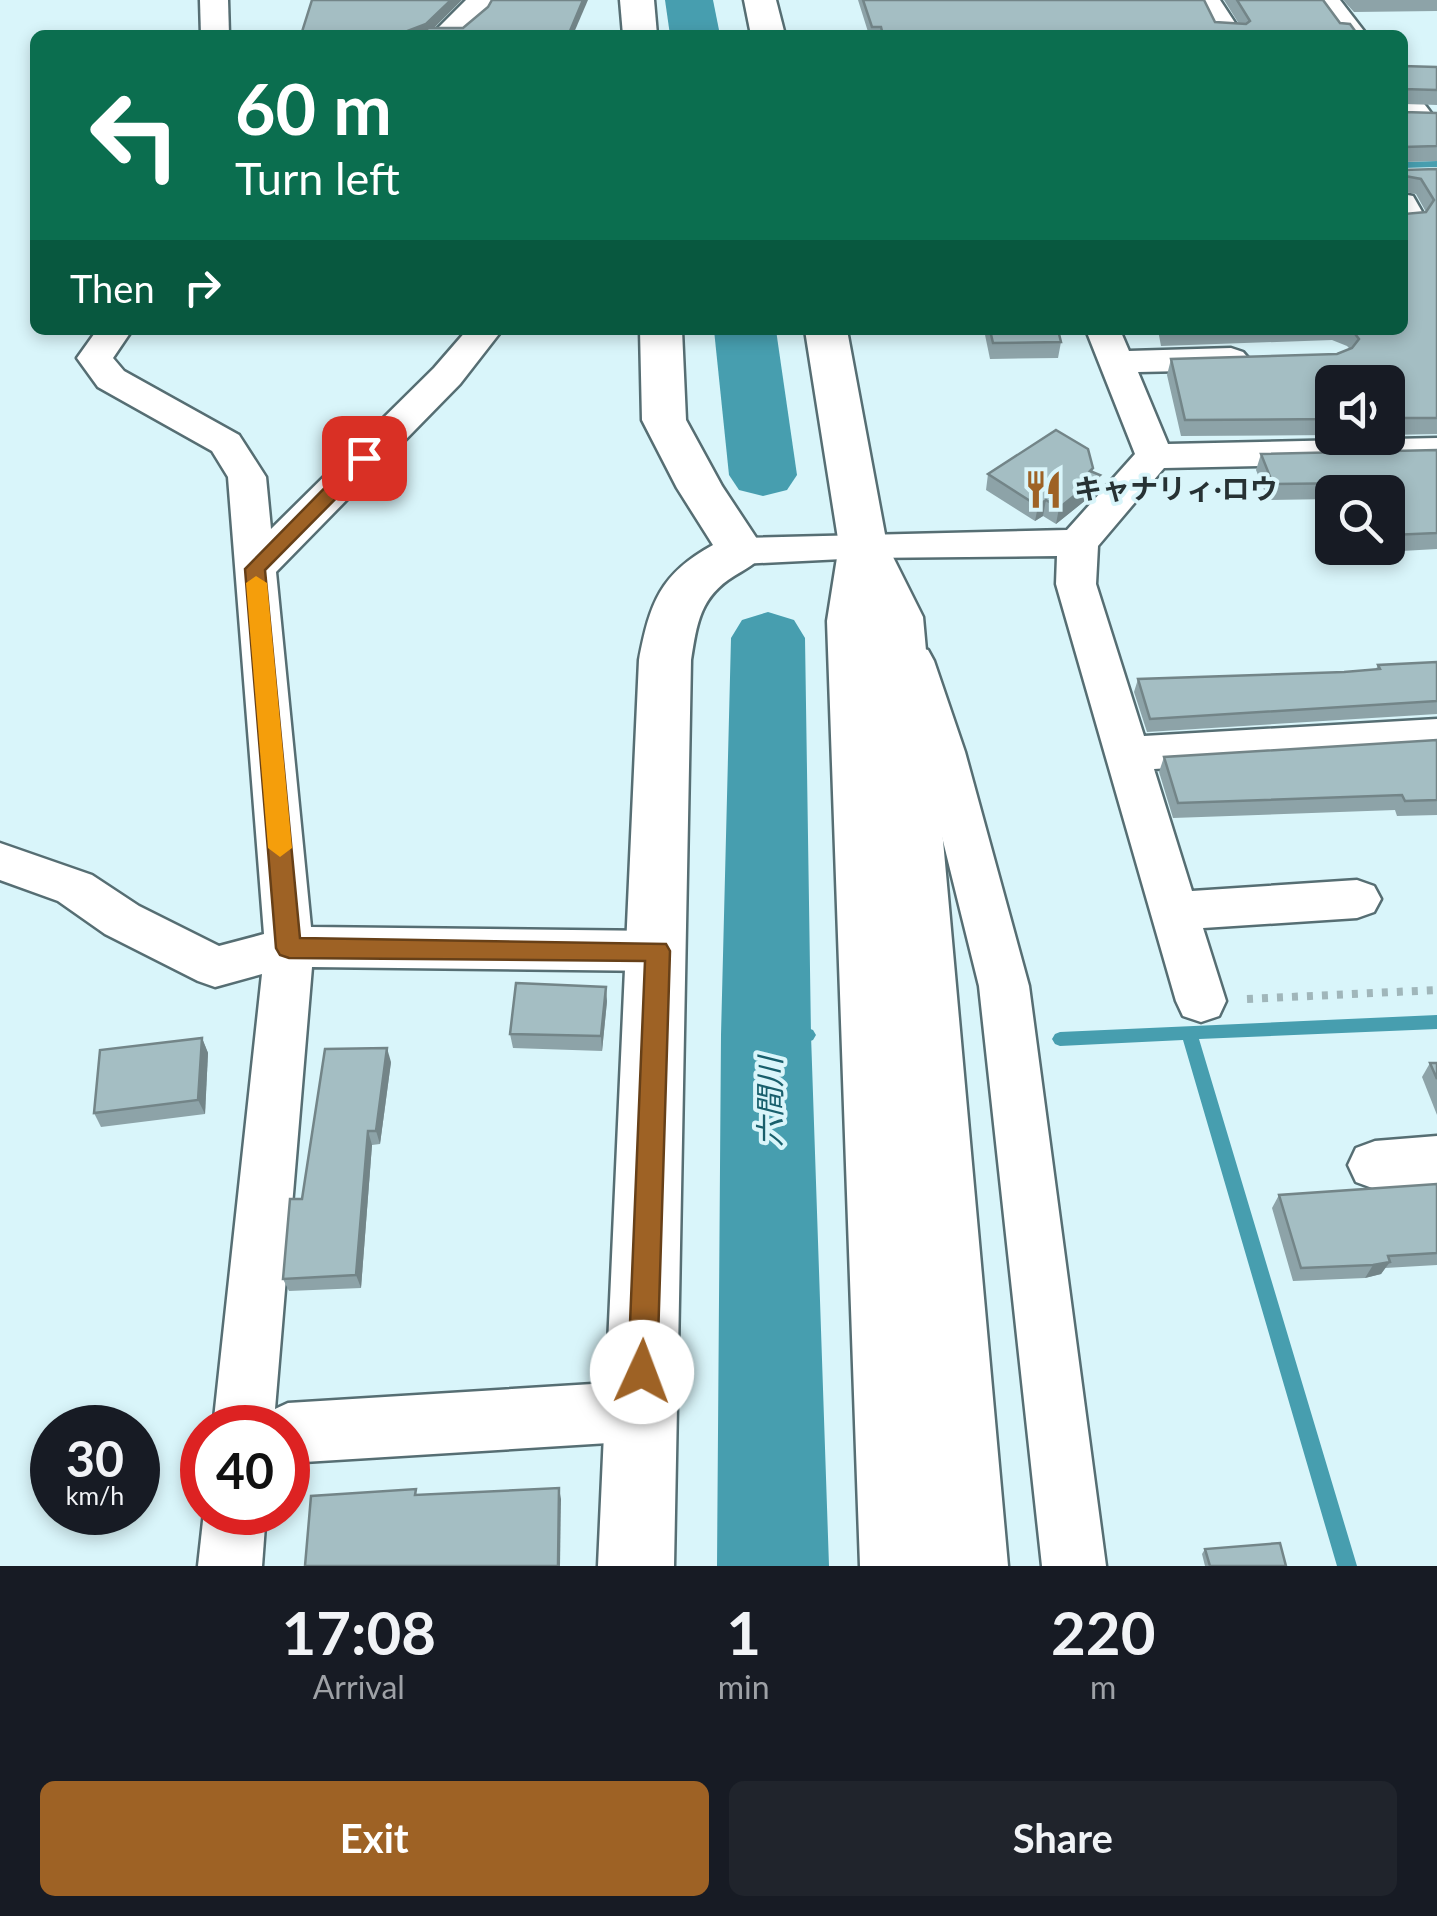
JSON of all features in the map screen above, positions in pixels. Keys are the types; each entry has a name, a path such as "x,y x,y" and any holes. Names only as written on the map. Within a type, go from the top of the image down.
{"street":[{"path":"214,0 216,30"},
{"path":"451,30 477,8 480,0"},
{"path":"636,0 639,30"},
{"path":"760,0 767,30"},
{"path":"1207,0 1226,30"},
{"path":"1326,0 1350,30"},
{"path":"111,335 95,358 111,379 226,444 247,477 289,948 245,1405"},
{"path":"255,569 447,376 480,335"},
{"path":"661,335 664,420 740,551"},
{"path":"827,335 863,545 898,616 943,752 1004,986 1074,1566"},
{"path":"1154,456 1109,346 1273,357"},
{"path":"1201,1001 1076,584 1078,544 1154,456 1437,450"},
{"path":"636,1566 665,660 681,591 706,569 740,551 863,545 1078,544"},
{"path":"863,545 852,621 898,1566"},
{"path":"898,616 970,1566"},
{"path":"1126,754 1437,735"},
{"path":"0,861 75,888 122,920 215,966 289,948 658,951"},
{"path":"1176,911 1357,899"},
{"path":"1375,1165 1437,1160"},
{"path":"310,1432 641,1411"},
{"path":"230,1566 233,1535"}],"path":[{"path":"1201,1001 1437,990"}],"building":[{"path":"312,0 451,0 426,24 410,30 303,30"},
{"path":"492,0 583,0 570,30 427,30 463,28"},
{"path":"863,0 1204,0 1215,22 1246,24 1250,21 1237,0 1323,0 1340,23 1350,24 1354,30 882,30 872,27"},
{"path":"1408,66 1437,67 1437,90 1408,89"},
{"path":"1408,112 1437,113 1437,146 1408,147"},
{"path":"1437,169 1437,418 1405,418 1405,365 1315,365 1315,419 1185,420 1171,359 1337,354 1352,348 1359,339 1356,335 1408,335 1408,214 1426,212 1434,200 1421,179 1408,177 1408,170"},
{"path":"991,335 1059,335 1061,342 993,343"},
{"path":"1056,430 1088,449 1093,468 1090,471 1100,475 1059,508 1046,500 1038,506 988,474"},
{"path":"1437,450 1437,533 1405,534 1405,475 1315,475 1315,484 1273,484 1261,454 1405,455 1405,451"},
{"path":"1437,662 1437,701 1150,719 1138,679 1344,672 1380,669 1378,665"},
{"path":"1437,740 1437,800 1405,801 1402,795 1178,803 1164,757"},
{"path":"516,983 606,987 601,1036 510,1034"},
{"path":"202,1038 198,1100 94,1113 100,1050"},
{"path":"387,1048 376,1131 368,1131 356,1275 283,1279 290,1199 302,1199 325,1049"},
{"path":"1437,1184 1437,1253 1388,1256 1390,1262 1373,1265 1301,1268 1279,1195"},
{"path":"559,1488 558,1566 305,1566 311,1496 416,1489 415,1495"},
{"path":"1280,1543 1286,1566 1210,1566 1205,1549"}],"waterway":[{"name":"六間川","path":"689,0 694,30"},
{"path":"1408,165 1437,164"},
{"name":"六間川","path":"746,335 763,475"},
{"name":"六間川","path":"768,638 766,1035 773,1566"},
{"path":"1189,1033 1437,1022"},
{"path":"1060,1039 1189,1033"},
{"path":"1189,1033 1347,1566"},
{"path":"766,1035 808,1035"}],"slow traffic":[{"path":"256,583 280,848"}],"place":[{"name":"キャナリィ·ロウ","path":"1044,489"}],"route":[{"path":"364,458 255,569 289,948 658,951 642,1372"}]}
